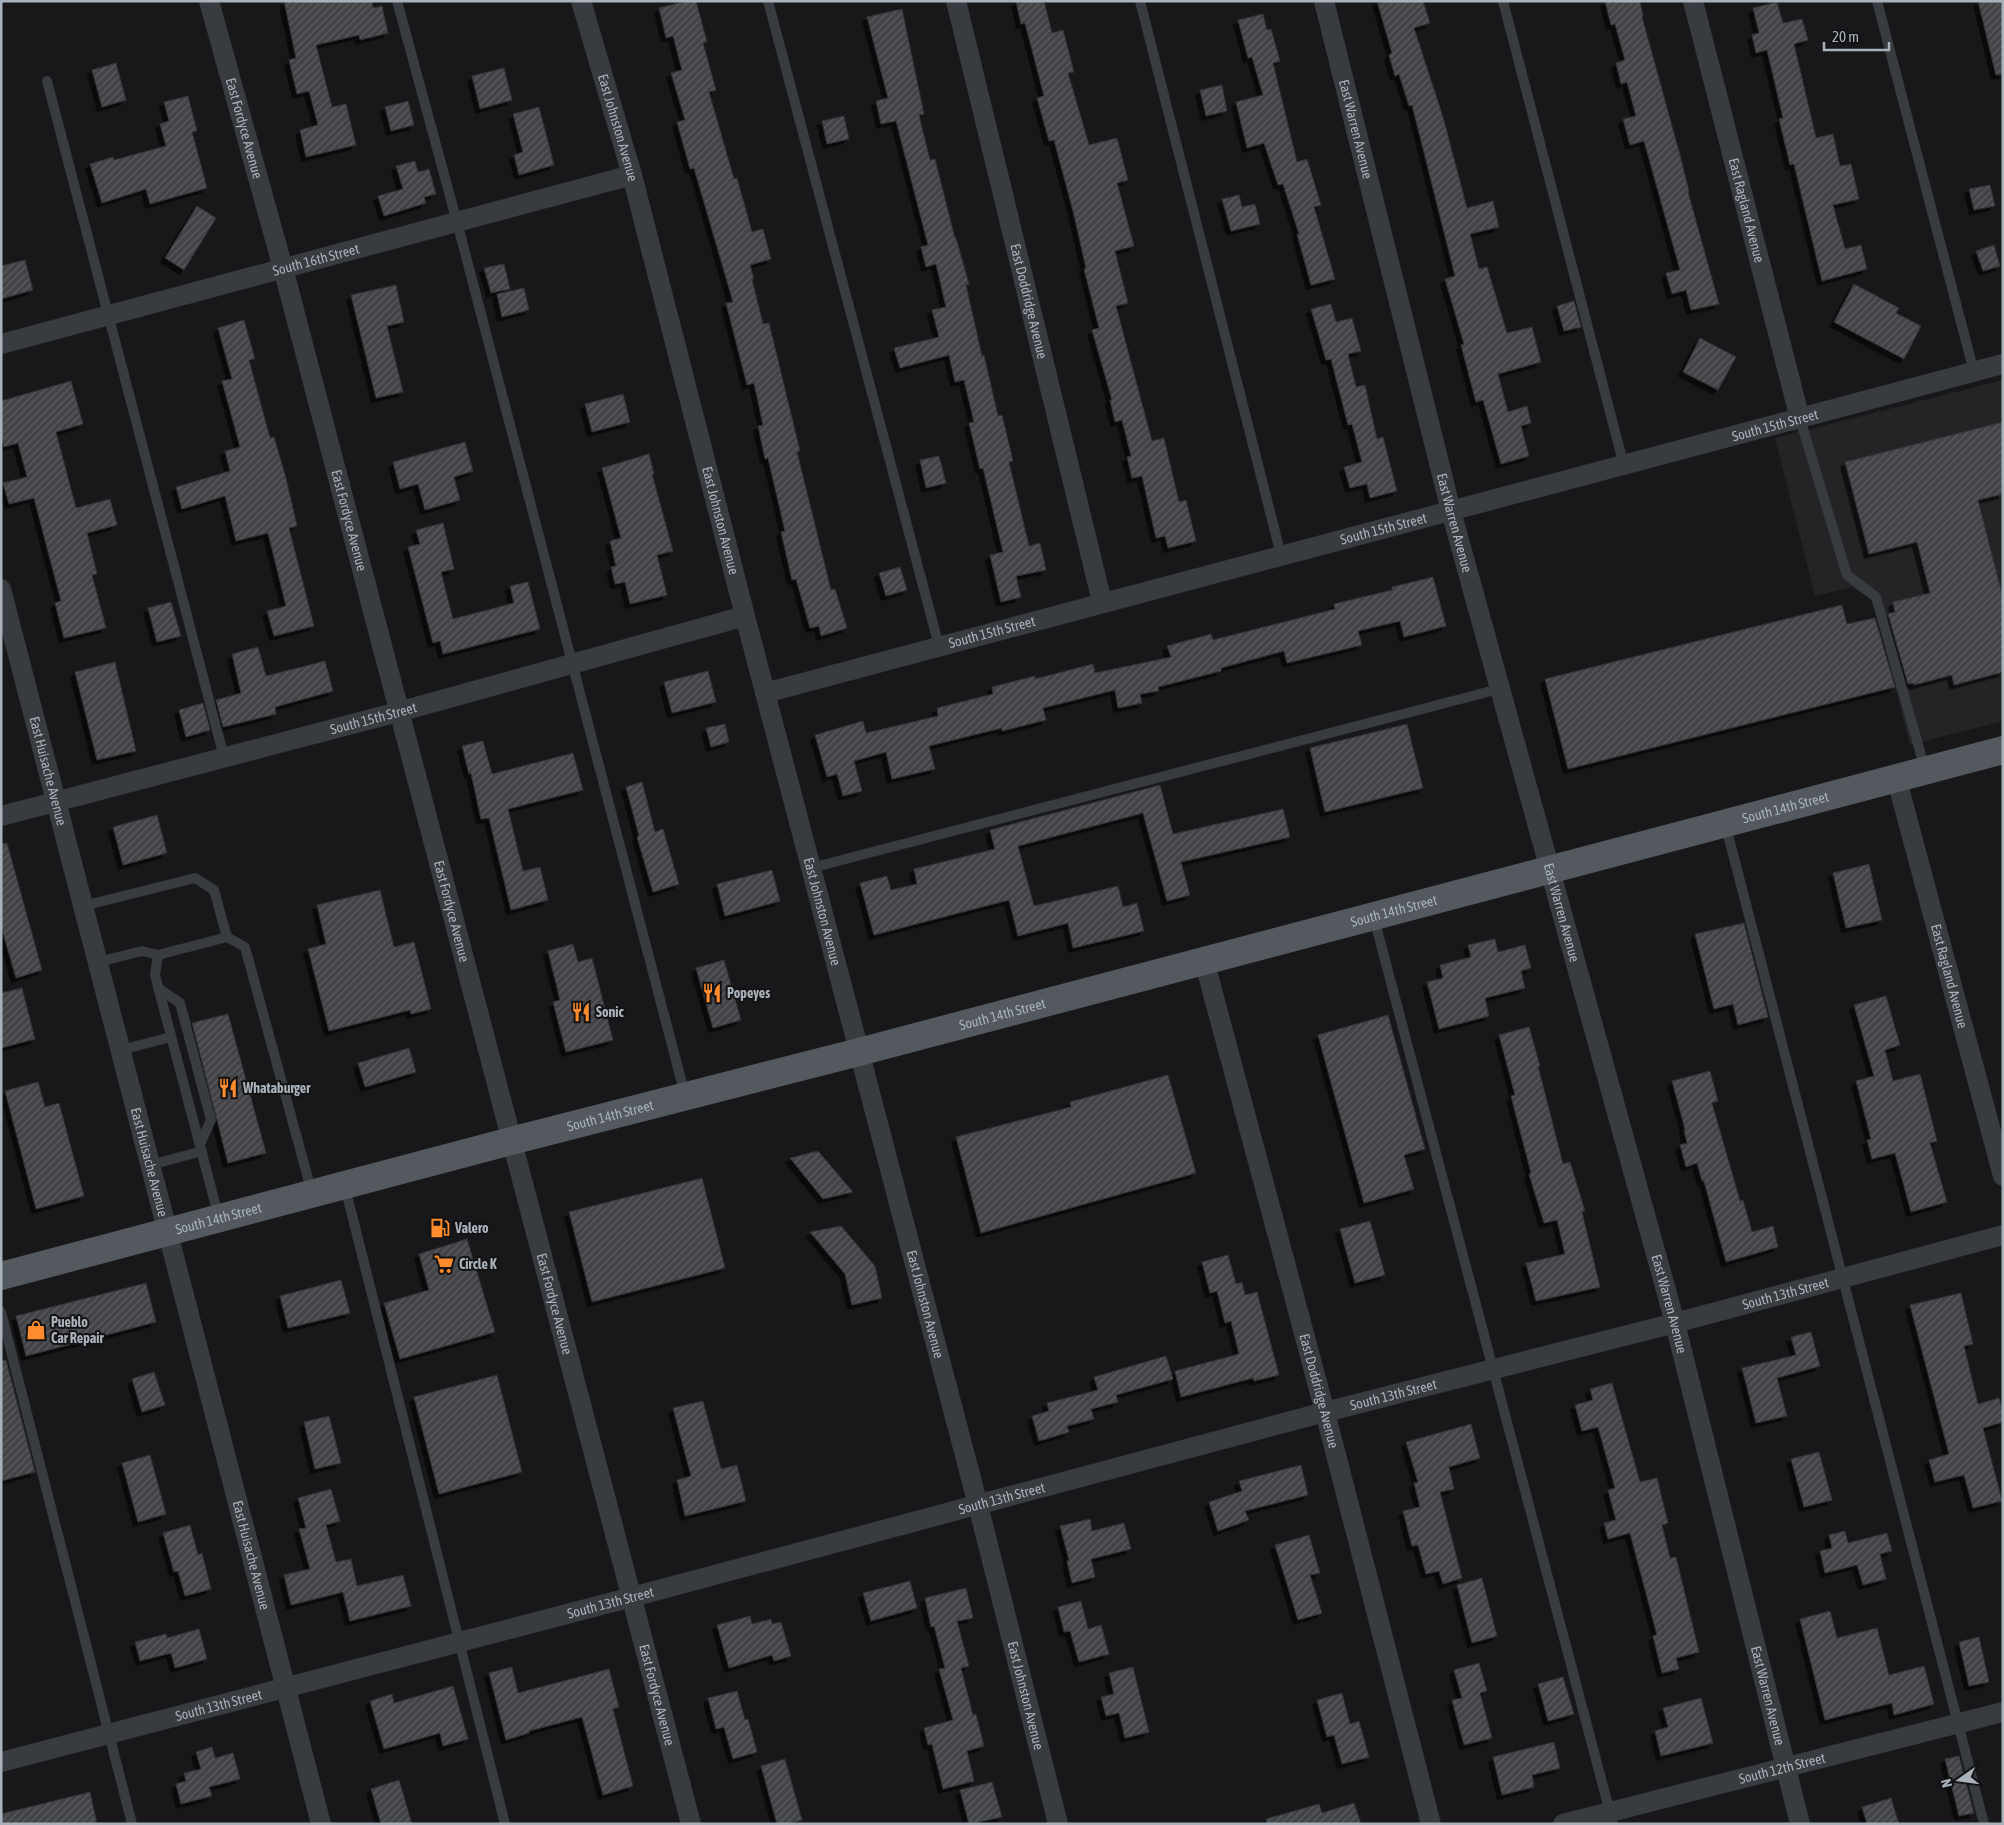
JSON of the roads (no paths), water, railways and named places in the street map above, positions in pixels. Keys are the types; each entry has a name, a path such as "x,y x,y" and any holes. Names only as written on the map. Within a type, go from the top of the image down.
{"main road":[{"name":"South 14th Street","path":"1,1276 2003,750"}],"street":[{"name":"East Fordyce Avenue","path":"209,1 283,268 691,1824"},
{"name":"East Johnston Avenue","path":"581,1 632,175 765,693 978,1505 1058,1824"},
{"name":"East Doddridge Avenue","path":"956,1 1102,602"},
{"name":"East Warren Avenue","path":"1324,1 1451,511 1675,1323 1800,1824"},
{"name":"East Ragland Avenue","path":"1693,1 1800,420"},
{"name":"South 16th Street","path":"1,344 632,175"},
{"name":"South 15th Street","path":"765,693 1102,602 1800,420 2003,364"},
{"name":"East Huisache Avenue","path":"1,589 322,1824"},
{"name":"South 15th Street","path":"1,816 398,712 745,616"},
{"name":"East Ragland Avenue","path":"1896,777 2003,1176"},
{"name":"East Doddridge Avenue","path":"1204,960 1431,1824"},
{"name":"South 13th Street","path":"1,1762 1324,1412 1675,1323 2003,1236"},
{"name":"South 12th Street","path":"1563,1824 1611,1818 1785,1768 2003,1712"}],"lane":[{"path":"397,1 457,222 685,1096"},
{"path":"768,1 939,646"},
{"path":"1140,1 1282,555"},
{"path":"1503,1 1624,466"},
{"path":"1877,1 1974,372"},
{"path":"47,81 224,758"},
{"path":"1800,420 1847,575 1876,597 1925,770"},
{"path":"811,868 1499,689"},
{"path":"1724,822 1984,1824"},
{"path":"83,906 195,878 214,890 227,937"},
{"path":"1373,915 1611,1818"},
{"path":"98,962 142,951 158,955 227,937 245,947 312,1195"},
{"path":"158,955 155,975 158,988 220,1219"},
{"path":"151,1165 201,1147 211,1120 180,1002 158,988"},
{"path":"121,1050 171,1037"},
{"path":"345,1185 505,1824"},
{"path":"1,1312 132,1824"}],"place":[{"name":"Popeyes","path":"712,993"},
{"name":"Sonic","path":"581,1012"},
{"name":"Whataburger","path":"228,1088"},
{"name":"Valero","path":"440,1228"},
{"name":"Circle K","path":"444,1264"},
{"name":"Pueblo Car Repair","path":"36,1330"}]}
